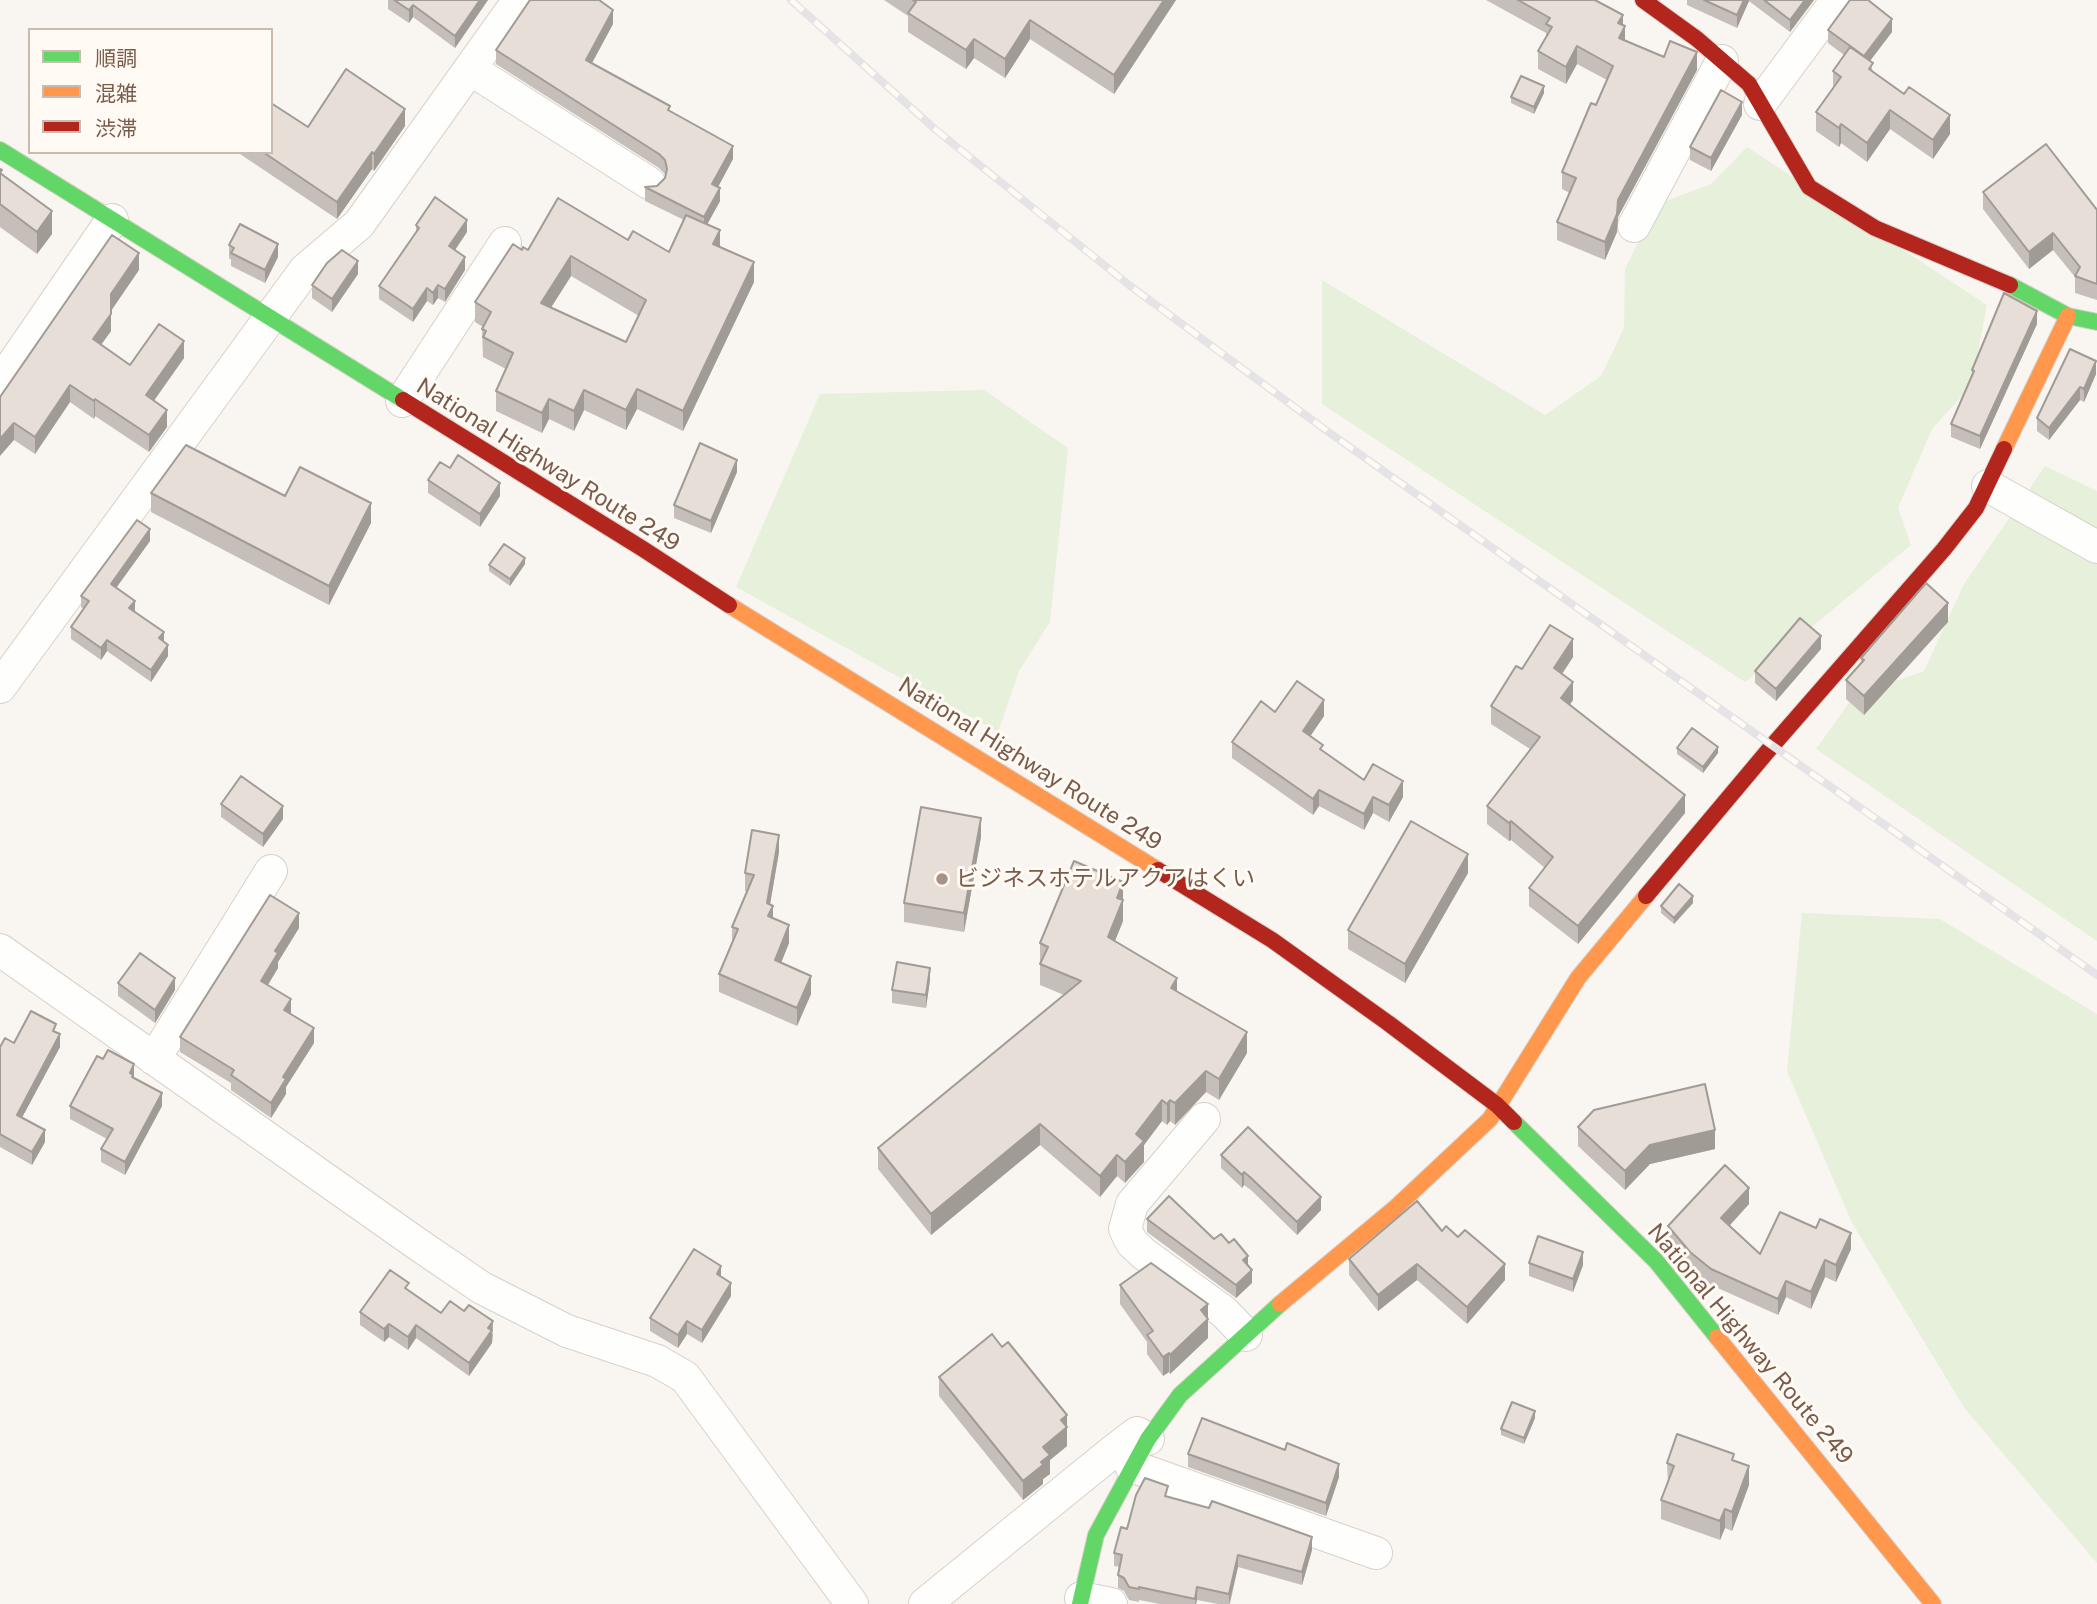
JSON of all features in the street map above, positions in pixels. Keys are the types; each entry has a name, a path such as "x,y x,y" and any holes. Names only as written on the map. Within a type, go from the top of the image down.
{"main road":[{"path":"1643,0 1697,39 1749,84 1809,187 1875,228 2005,282 2068,316 2097,322"},
{"name":"National Highway Route 249","path":"0,150 643,549 733,608 1272,940 1497,1105 1656,1261 1933,1604"},
{"path":"1091,1602 1096,1535 1147,1438 1181,1395 1246,1335 1394,1209 1490,1119 1578,978 1976,508 2068,316"}],"street":[{"path":"0,687 305,270 359,224 519,0"},
{"path":"1760,104 1837,0"},
{"path":"1634,226 1722,61"},
{"path":"470,69 649,183"},
{"path":"0,383 112,220"},
{"path":"402,401 505,243"},
{"path":"1988,486 2097,547"},
{"path":"154,1059 271,871"},
{"path":"0,950 482,1288 568,1331 657,1361 685,1377 852,1604"},
{"path":"1203,1119 1132,1204 1125,1229 1132,1243 1144,1254 1224,1312 1246,1335"},
{"path":"925,1604 1137,1433 1147,1438"},
{"path":"1131,1466 1376,1553"}],"green space":[{"path":"1747,147 1987,305 1971,386 1932,429 1898,508 1911,545 1745,682 1322,404 1322,280 1545,415 1601,376 1624,328 1625,269 1645,229 1663,202 1711,184"},
{"path":"984,390 1068,448 1050,622 1019,671 998,732 736,587 820,394"},
{"path":"2045,466 2097,491 2097,941 1816,749 1854,696 1924,671 1964,584"},
{"path":"1802,913 1940,919 2097,1014 2097,1563 1965,1409 1852,1223 1787,1071"}],"building":[{"path":"394,0 480,0 455,36 413,5 409,10"},
{"path":"530,0 599,0 613,10 586,60 670,106 668,110 733,146 712,184 720,188 704,217 645,187 657,186 665,178 665,160 659,154 496,50"},
{"path":"913,0 1164,0 1114,75 1030,20 1005,59 974,39 966,50 908,13 916,2"},
{"path":"1518,0 1595,0 1623,15 1618,23 1625,26 1619,38 1664,57 1670,41 1697,52 1618,200 1617,214 1605,242 1557,222 1576,178 1562,172 1591,103 1596,105 1613,66 1577,46 1566,67 1538,51 1552,27 1546,24 1550,18"},
{"path":"1704,0 1744,0 1737,15"},
{"path":"1764,0 1805,0 1790,20"},
{"path":"1850,0 1868,0 1892,19 1864,56 1828,30"},
{"path":"1850,47 1873,63 1869,69 1904,94 1909,87 1950,115 1933,140 1890,110 1867,143 1841,124 1839,128 1816,112 1841,77 1833,71"},
{"path":"346,69 405,109 337,202 266,154 273,154 273,104 308,127"},
{"path":"1521,76 1544,86 1534,107 1511,97"},
{"path":"1721,90 1742,102 1711,158 1690,147"},
{"path":"2046,144 2097,210 2097,284 2075,276 2080,267 2053,233 2029,252 1983,192"},
{"path":"0,173 52,211 37,232 0,204"},
{"path":"435,197 467,220 449,246 465,257 445,289 438,285 433,293 427,288 413,309 379,286 419,228 416,225"},
{"path":"558,198 628,240 633,231 669,252 686,215 720,230 713,244 754,262 683,411 637,389 626,410 584,390 574,411 549,399 542,413 496,391 513,353 483,337 486,331 482,329 491,312 475,302 513,244 522,250 523,247 528,250","holes":["571,256 646,300 626,342 541,303"]},
{"path":"240,224 278,244 265,270 231,253 234,248 229,245"},
{"path":"112,235 139,253 111,294 111,314 93,339 130,365 159,324 184,341 146,395 167,410 149,435 70,385 35,437 14,423 0,439 0,397"},
{"path":"342,250 358,261 332,299 312,285 327,263"},
{"path":"2004,293 2037,311 1980,436 1951,424"},
{"path":"2070,349 2096,361 2084,389 2080,387 2049,428 2037,418"},
{"path":"700,443 737,460 711,521 674,505"},
{"path":"186,445 285,496 300,467 371,503 329,586 151,493"},
{"path":"458,455 500,483 480,514 428,480 440,462 450,468"},
{"path":"137,520 150,529 111,584 135,601 129,608 164,632 159,638 168,645 151,670 107,640 101,648 71,627 89,601 81,596"},
{"path":"504,544 525,558 510,579 489,565"},
{"path":"1926,583 1948,603 1864,696 1846,680 1864,660 1861,658"},
{"path":"1800,618 1821,636 1776,689 1755,671"},
{"path":"1550,625 1573,639 1554,668 1573,682 1561,698 1685,795 1578,926 1529,888 1553,857 1511,821 1509,823 1487,806 1540,737 1491,706 1516,666 1522,669"},
{"path":"1297,681 1324,700 1303,731 1323,745 1320,749 1364,780 1373,764 1403,781 1389,805 1373,797 1364,814 1319,790 1313,799 1232,742 1261,701 1275,712"},
{"path":"1692,728 1718,747 1703,767 1677,748"},
{"path":"241,776 283,806 263,834 221,804"},
{"name":"ビジネスホテルアクアはくい","path":"921,807 981,818 964,913 904,903"},
{"path":"1411,821 1468,854 1405,964 1348,930"},
{"path":"752,830 779,835 767,903 773,906 768,916 789,925 775,960 811,976 797,1008 719,974 738,929 732,927 754,875 745,873"},
{"path":"1074,861 1123,882 1117,898 1123,900 1108,937 1177,978 1171,988 1247,1032 1219,1079 1206,1071 1175,1103 1170,1100 1167,1104 1162,1100 1136,1134 1144,1141 1125,1162 1117,1155 1100,1176 1040,1124 931,1214 878,1148 1081,981 1040,964 1048,947 1040,943"},
{"path":"1679,884 1693,896 1674,918 1661,906"},
{"path":"270,895 299,913 275,951 278,953 261,981 291,999 284,1010 314,1028 283,1077 286,1079 271,1103 231,1075 234,1070 180,1037"},
{"path":"140,953 175,978 155,1010 118,983"},
{"path":"897,962 930,968 926,995 892,990"},
{"path":"31,1011 56,1024 53,1031 60,1034 17,1115 45,1130 32,1152 0,1134 0,1047 5,1038 14,1043"},
{"path":"108,1050 134,1064 130,1073 132,1077 162,1093 125,1162 101,1149 113,1129 70,1106 97,1056 103,1059"},
{"path":"1705,1084 1715,1130 1650,1145 1625,1171 1578,1127 1594,1110"},
{"path":"1248,1127 1321,1197 1297,1222 1251,1178 1244,1172 1242,1175 1221,1155"},
{"path":"1725,1165 1749,1188 1721,1218 1760,1254 1780,1212 1816,1228 1820,1219 1851,1233 1836,1265 1825,1260 1811,1292 1786,1281 1778,1299 1711,1269 1690,1252 1668,1226"},
{"path":"1169,1196 1214,1239 1221,1234 1229,1243 1234,1239 1248,1256 1243,1260 1252,1270 1236,1285 1147,1219"},
{"path":"1417,1201 1442,1231 1446,1226 1458,1237 1465,1230 1505,1264 1467,1307 1417,1264 1378,1295 1349,1259"},
{"path":"1538,1236 1583,1252 1573,1279 1529,1263"},
{"path":"694,1249 721,1266 717,1274 731,1283 702,1330 687,1321 678,1335 650,1318"},
{"path":"1151,1263 1208,1304 1201,1310 1208,1319 1170,1355 1169,1353 1163,1357 1147,1335 1153,1331 1120,1285"},
{"path":"390,1270 409,1283 405,1288 441,1313 450,1301 464,1311 469,1305 493,1321 488,1328 492,1330 469,1363 416,1325 408,1337 389,1324 384,1329 360,1312"},
{"path":"992,1334 1002,1347 1008,1342 1067,1415 1061,1420 1067,1427 1043,1447 1050,1455 1041,1462 1043,1465 1023,1481 939,1377"},
{"path":"1512,1402 1535,1411 1524,1438 1501,1429"},
{"path":"1202,1418 1285,1450 1287,1443 1339,1464 1326,1503 1188,1454"},
{"path":"1677,1434 1734,1454 1732,1460 1749,1466 1732,1512 1725,1509 1720,1521 1661,1500 1674,1466 1667,1463"},
{"path":"1145,1478 1168,1486 1165,1496 1209,1508 1212,1501 1312,1537 1302,1572 1238,1555 1229,1594 1197,1587 1195,1599 1129,1587 1124,1578 1118,1575 1122,1555 1114,1553 1121,1527 1127,1529 1136,1495"}],"railway":[{"path":"791,0 936,130 1129,285 1327,431 2097,975"}],"traffic: fast":[{"path":"0,150 403,400"},
{"path":"2010,285 2068,316 2097,322"},
{"path":"1514,1122 1656,1261 1717,1337"},
{"path":"1080,1604 1096,1535 1148,1439 1180,1395 1280,1304"}],"traffic: slow":[{"path":"2004,449 2068,316"},
{"path":"729,605 1158,870"},
{"path":"1280,1304 1394,1209 1490,1119 1578,978 1646,896"},
{"path":"1717,1337 1933,1604"}],"traffic: jam":[{"path":"1643,0 1697,39 1749,84 1809,187 1875,228 2010,285"},
{"path":"403,400 729,605"},
{"path":"1646,896 1772,746 1944,549 1976,508 2004,449"},
{"path":"1158,870 1272,940 1388,1023 1497,1105 1514,1122"}],"place":[{"name":"ビジネスホテルアクアはくい","path":"942,879"}]}
